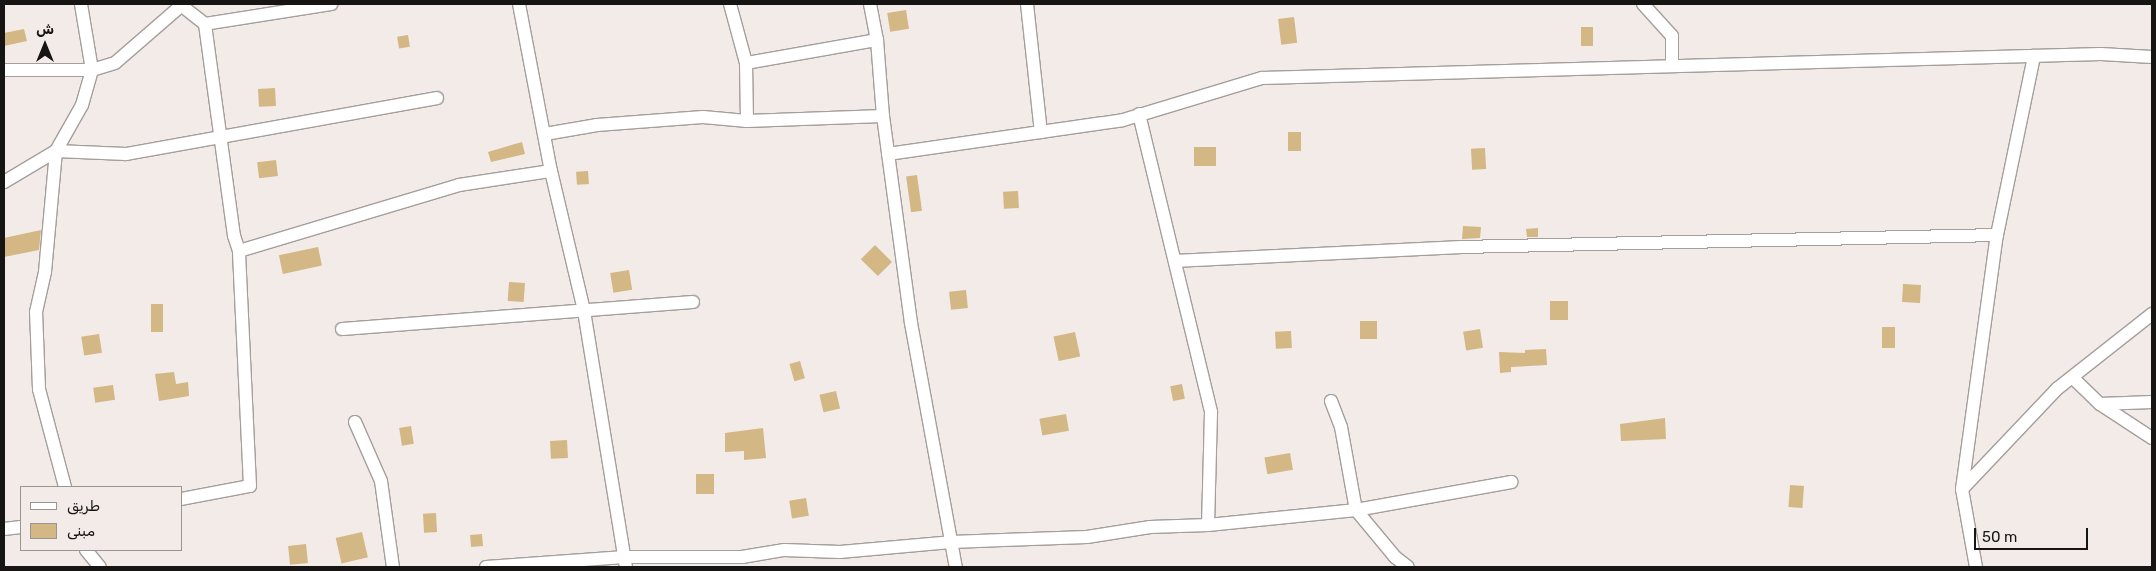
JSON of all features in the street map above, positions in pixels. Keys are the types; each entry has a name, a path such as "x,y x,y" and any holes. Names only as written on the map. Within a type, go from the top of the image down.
{"street":[{"path":"65,486 39,389 36,312 45,272 56,151 82,106 92,70 81,4"},
{"path":"205,24 331,4"},
{"path":"519,4 551,171 584,311 626,562"},
{"path":"730,4 746,63 748,121"},
{"path":"870,4 877,40 883,116 911,322 956,567"},
{"path":"1027,4 1041,132"},
{"path":"1643,4 1672,36 1672,65"},
{"path":"4,70 92,70 115,63 182,5 205,24 234,236 239,251 250,486 182,499"},
{"path":"746,63 877,40"},
{"path":"888,154 1122,120 1262,78 1526,73 1672,65 2034,56 2152,57"},
{"path":"1976,567 1962,489 1997,236 2034,56"},
{"path":"4,182 56,151 126,154 437,98"},
{"path":"1140,114 1211,412 1208,526"},
{"path":"545,134 597,125 702,117 748,121 883,116"},
{"path":"239,251 459,185 551,171"},
{"path":"1175,260 1461,247 1997,236"},
{"path":"342,329 694,302"},
{"path":"1962,489 2058,388 2074,378 2152,314"},
{"path":"2074,378 2100,404 2152,438"},
{"path":"1331,401 1341,427 1356,510 1395,557 1408,567"},
{"path":"2100,404 2152,402"},
{"path":"355,422 381,481 393,567"},
{"path":"486,567 626,562 743,562 784,550 840,552 952,542 1087,537 1150,527 1208,526 1356,510 1511,482"},
{"path":"4,529 20,527"},
{"path":"87,551 100,567"}],"building":[{"path":"906,10 909,29 890,32 887,13"},
{"path":"1294,17 1297,43 1281,45 1278,19"},
{"path":"1581,27 1593,27 1593,46 1581,46"},
{"path":"24,29 27,41 4,46 4,33"},
{"path":"408,35 410,47 399,49 397,37"},
{"path":"275,88 276,106 259,107 258,89"},
{"path":"1288,132 1301,132 1301,151 1288,151"},
{"path":"522,142 525,154 491,162 488,152"},
{"path":"1194,147 1216,147 1216,166 1194,166"},
{"path":"1485,148 1486,169 1472,170 1471,149"},
{"path":"276,160 278,176 259,178 257,162"},
{"path":"588,171 589,184 577,185 576,172"},
{"path":"917,175 922,211 911,212 906,177"},
{"path":"1018,191 1019,208 1004,209 1003,192"},
{"path":"1463,226 1481,227 1480,238 1462,239"},
{"path":"1538,228 1538,237 1527,237 1526,229"},
{"path":"41,230 39,250 4,257 4,238"},
{"path":"875,245 892,262 878,276 861,259"},
{"path":"318,247 322,266 283,274 279,255"},
{"path":"629,270 632,290 613,293 610,273"},
{"path":"509,282 525,283 524,302 508,301"},
{"path":"1903,284 1921,285 1920,303 1902,302"},
{"path":"966,290 968,308 951,310 949,292"},
{"path":"1550,301 1568,301 1568,320 1550,320"},
{"path":"151,304 163,304 163,332 151,332"},
{"path":"1360,321 1377,321 1377,339 1360,339"},
{"path":"1882,327 1895,327 1895,348 1882,348"},
{"path":"1480,329 1483,348 1466,350 1463,332"},
{"path":"1291,331 1292,348 1276,349 1275,332"},
{"path":"1075,332 1080,356 1059,361 1053,337"},
{"path":"99,334 102,353 84,356 81,337"},
{"path":"1546,349 1547,365 1511,367 1511,372 1500,373 1499,352 1525,353 1525,350"},
{"path":"800,361 805,378 794,381 789,364"},
{"path":"174,372 176,384 188,382 189,396 159,401 155,374"},
{"path":"1182,384 1185,399 1173,401 1170,386"},
{"path":"113,385 115,400 95,403 93,388"},
{"path":"836,391 840,409 823,412 819,395"},
{"path":"1066,414 1069,431 1042,435 1039,419"},
{"path":"1665,418 1666,439 1621,441 1620,424"},
{"path":"411,426 414,444 402,446 399,428"},
{"path":"763,428 766,458 744,460 744,451 725,452 725,433"},
{"path":"567,440 568,458 551,459 550,441"},
{"path":"1290,453 1293,470 1267,474 1264,458"},
{"path":"696,474 714,474 714,494 696,494"},
{"path":"1790,485 1804,486 1802,508 1788,507"},
{"path":"806,498 809,516 792,518 789,501"},
{"path":"436,513 437,532 424,533 423,514"},
{"path":"362,532 368,557 342,563 336,538"},
{"path":"482,534 483,546 471,547 470,535"},
{"path":"306,544 308,563 290,565 288,546"}]}
